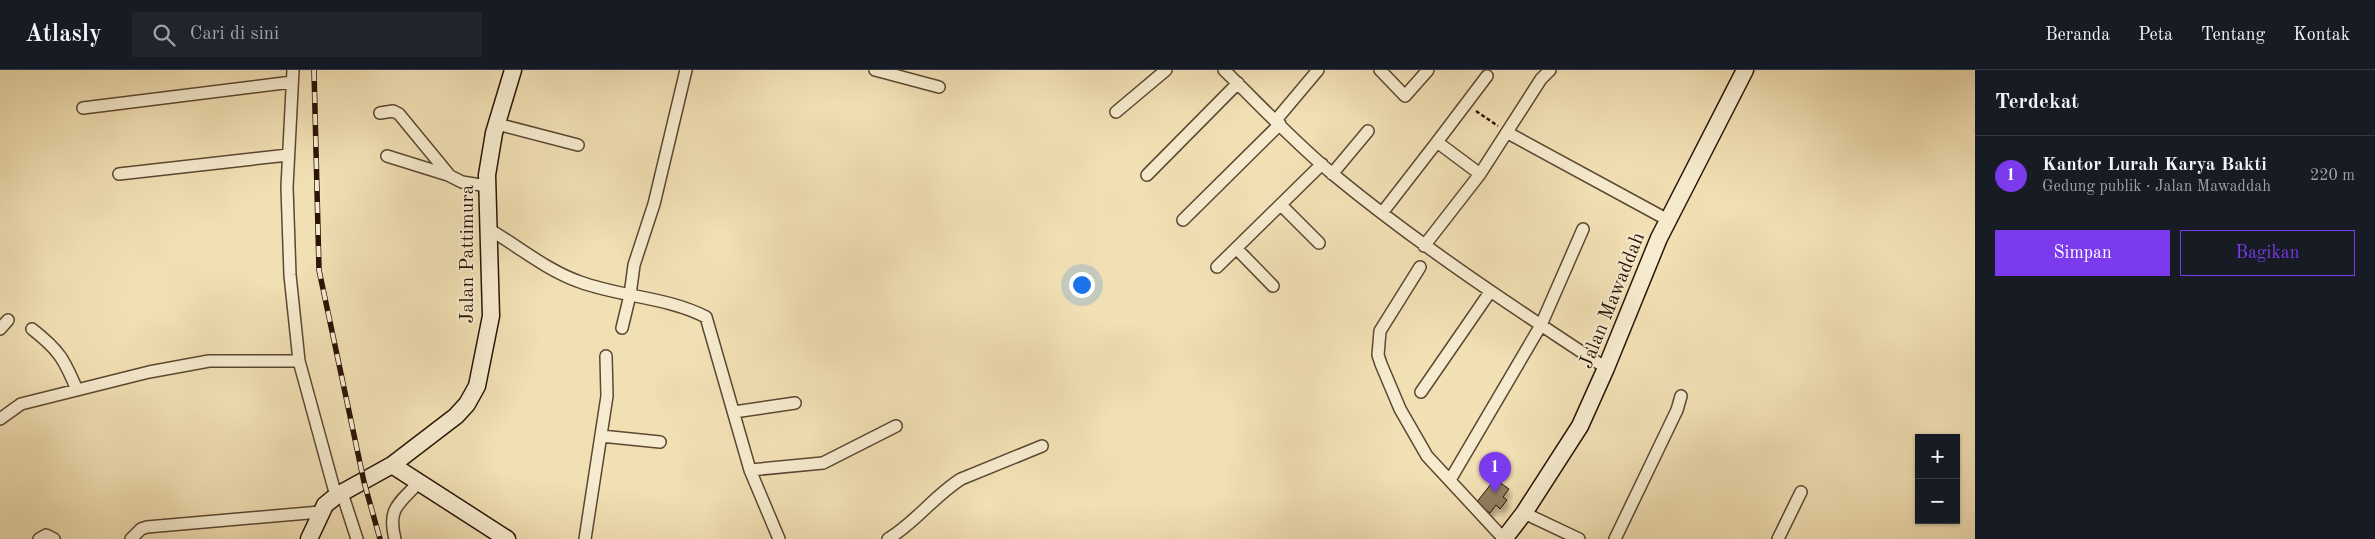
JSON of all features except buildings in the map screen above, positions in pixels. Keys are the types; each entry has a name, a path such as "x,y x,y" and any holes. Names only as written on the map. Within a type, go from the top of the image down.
{"street":[{"path":"293,70 288,155 288,240 299,361 339,494 357,539"},
{"name":"Jalan Pattimura","path":"309,539 320,512 339,494 392,465 456,416 467,404 476,386 491,316 487,186 496,124 513,70"},
{"path":"622,328 630,295 634,265 654,204 686,70"},
{"path":"875,70 938,87"},
{"path":"1116,112 1166,70"},
{"path":"1183,220 1278,122 1318,70"},
{"path":"1380,70 1405,96 1428,70"},
{"path":"1424,246 1480,174 1508,133 1541,78 1550,70"},
{"name":"Jalan Mawaddah","path":"1504,539 1524,513 1580,426 1668,220 1745,70"},
{"path":"1228,72 1332,174 1424,246 1606,368"},
{"path":"1382,213 1487,76"},
{"path":"83,108 292,82"},
{"path":"1147,174 1238,83"},
{"path":"380,113 393,111 399,114 450,176"},
{"path":"496,124 578,145"},
{"path":"1332,174 1368,131"},
{"path":"1508,133 1668,220"},
{"path":"1437,142 1480,174"},
{"path":"119,174 288,155"},
{"path":"387,156 450,176 462,182 487,186"},
{"path":"1217,267 1322,164"},
{"path":"1281,205 1319,243"},
{"path":"487,228 554,272 581,283 680,306 706,317 750,470 779,539"},
{"path":"1450,480 1541,325 1583,229"},
{"path":"1236,248 1273,286"},
{"path":"1420,267 1380,331 1378,355 1404,417 1427,456 1504,539"},
{"path":"1421,392 1490,292"},
{"path":"32,329 54,346 77,390"},
{"path":"585,539 607,396 606,356"},
{"path":"0,419 21,404 149,372 208,361 299,361"},
{"path":"1615,539 1677,410 1681,396"},
{"path":"734,412 795,403"},
{"path":"750,470 823,463 896,426"},
{"path":"601,436 660,442"},
{"path":"888,539 905,529 950,486 961,479 1042,446"},
{"path":"392,465 507,539"},
{"path":"395,539 391,525 393,513 419,482"},
{"path":"1778,539 1801,492"},
{"path":"131,539 141,529 147,527 320,512"},
{"path":"1524,513 1579,539"},
{"path":"39,539 46,536 54,539"}],"path":[{"path":"1466,104 1508,133"}],"railway":[{"path":"314,70 319,270 364,482 380,539"}],"place":[{"name":"Kantor Lurah Karya Bakti","path":"1495,493"}]}
